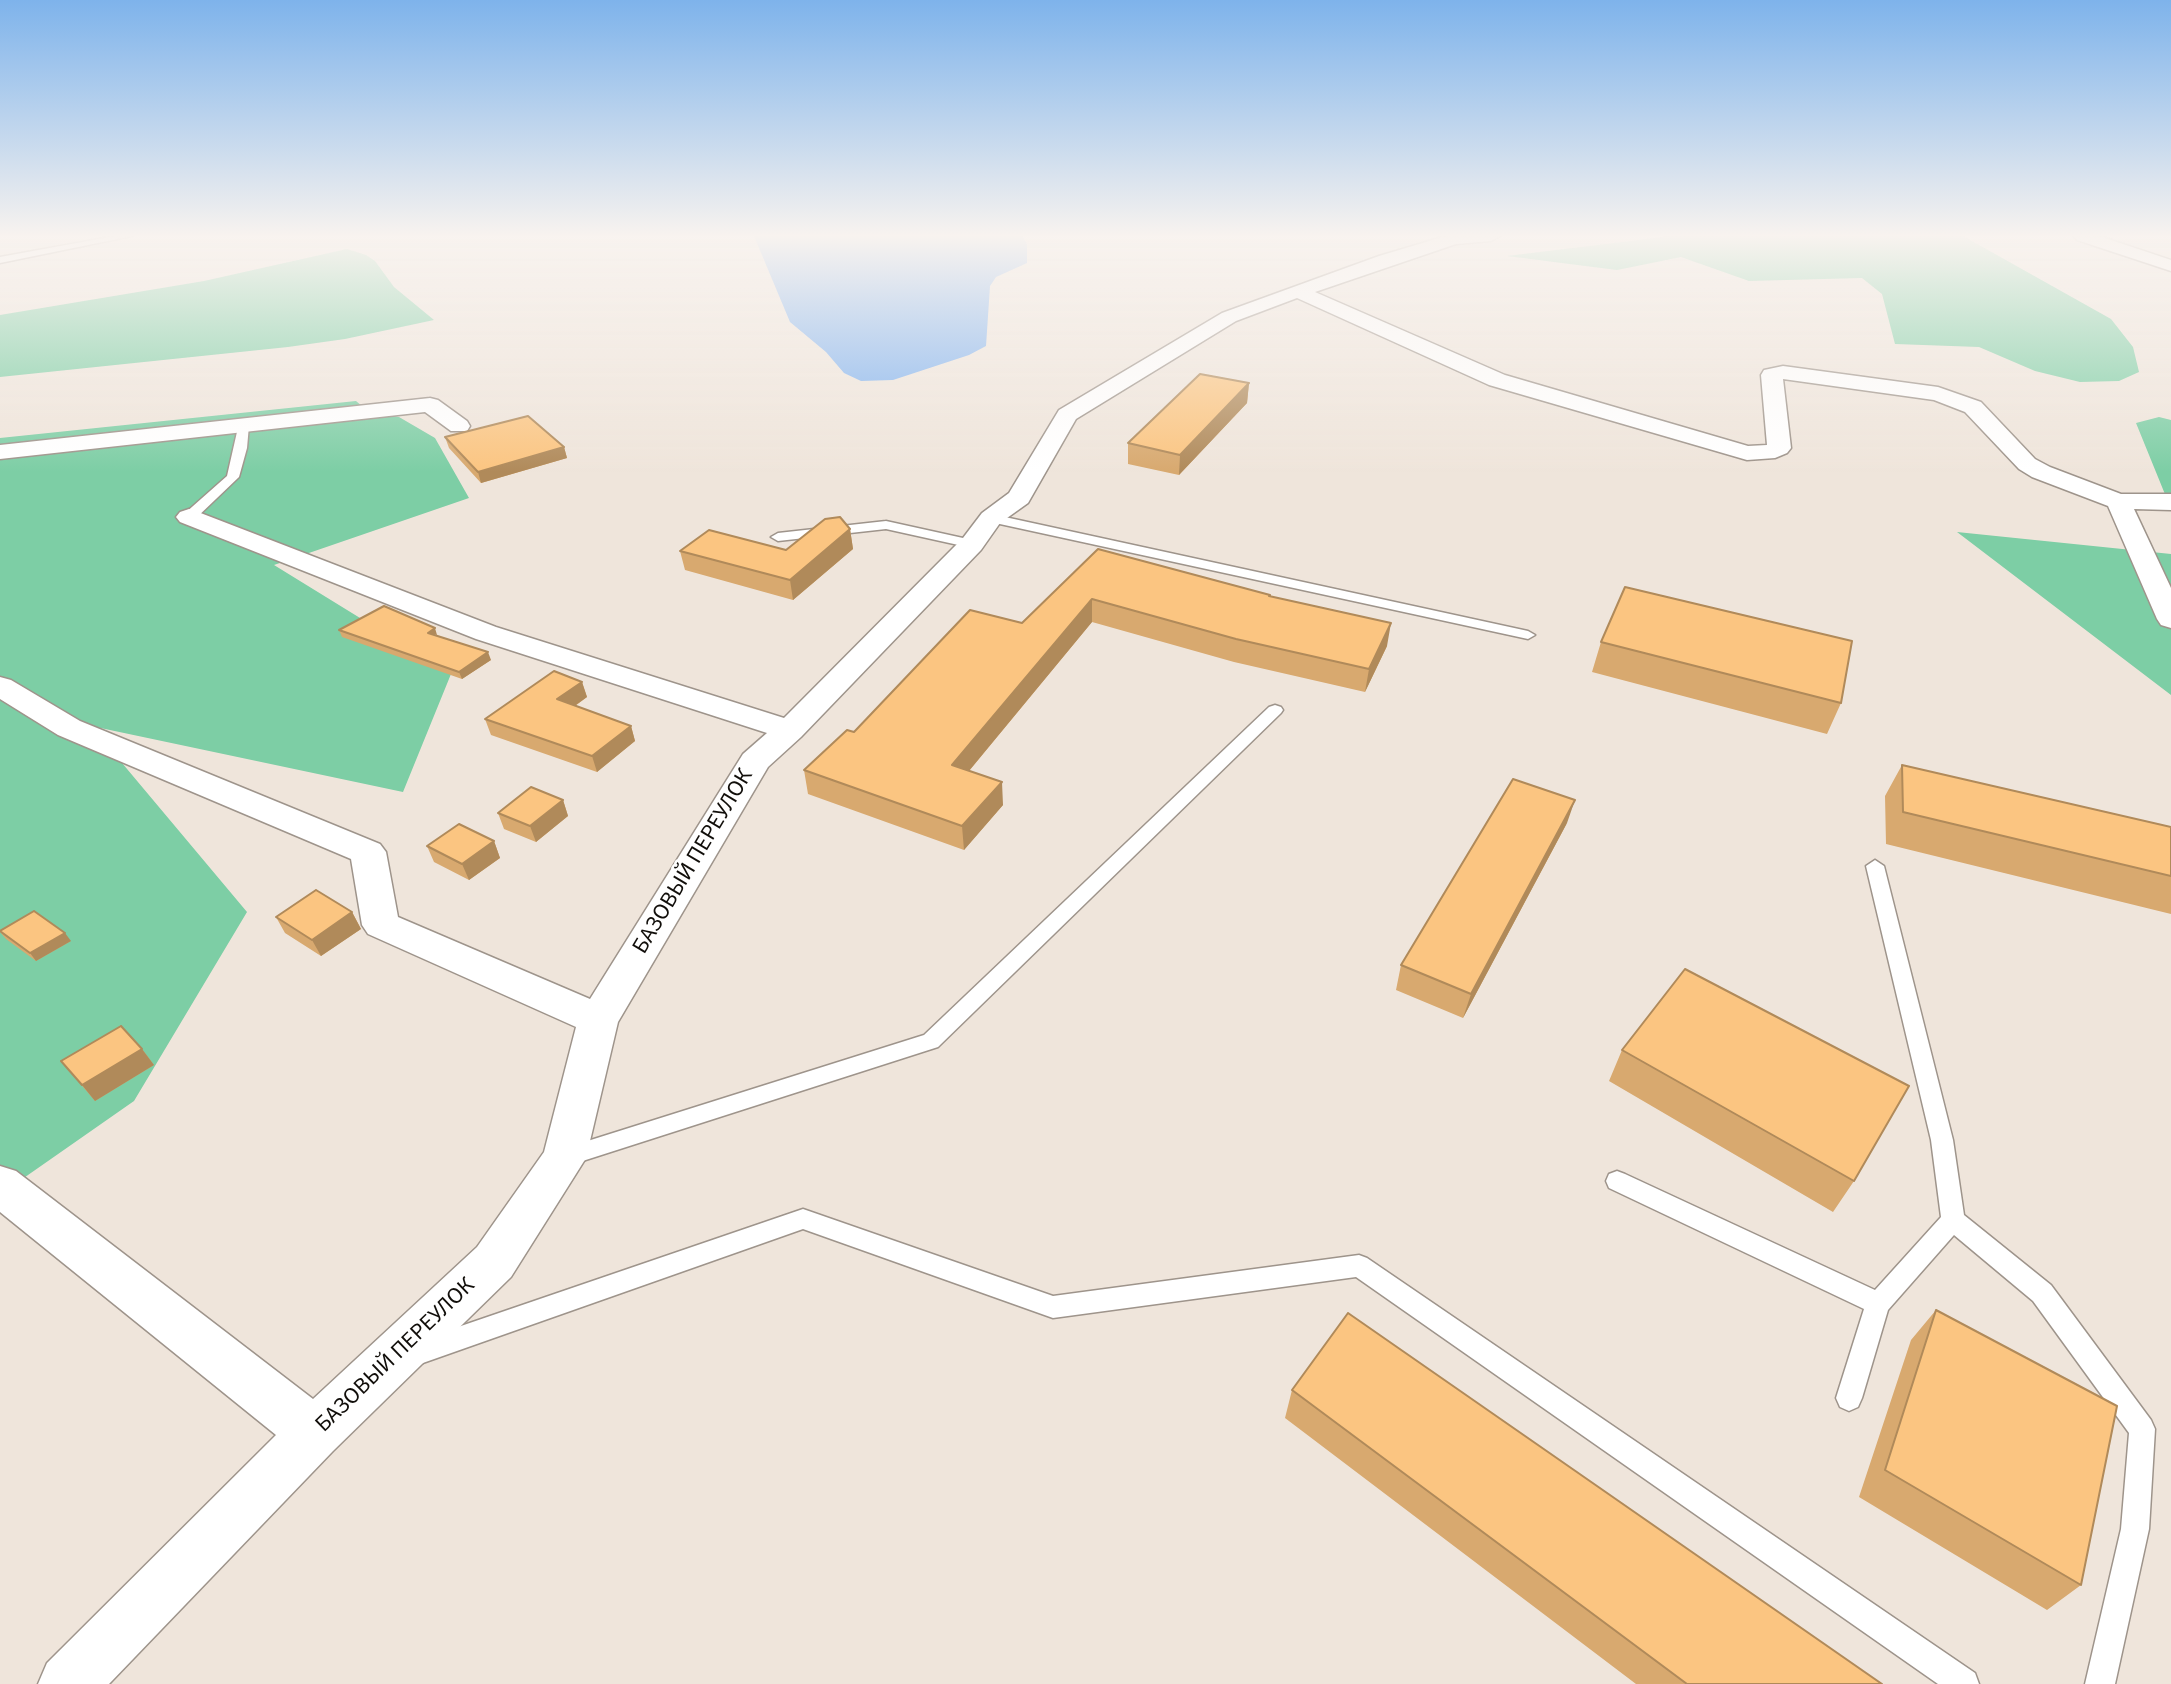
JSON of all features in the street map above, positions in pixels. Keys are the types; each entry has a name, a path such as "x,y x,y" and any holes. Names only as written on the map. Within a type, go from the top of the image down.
{"street":[{"name":"БАЗОВЫЙ ПЕРЕУЛОК","path":"68,1684 315,1433 494,1262 564,1158 598,1020 755,761 790,730 982,531 1019,498 1067,415 1236,315"},
{"path":"1350,315 1497,380 1747,453 1768,453 1779,448 1772,375 1783,372 1801,373 1938,394 1973,407 2027,464 2041,472 2119,500 2171,502"},
{"path":"0,452 429,405 459,426"},
{"path":"2119,500 2171,619"},
{"path":"189,517 486,633 790,730"},
{"path":"0,686 69,729 368,852 381,925 598,1020"},
{"path":"0,1185 315,1433"}],"lane":[{"path":"189,517 233,477 241,448 243,425"},
{"path":"778,537 886,525 982,531 1528,635"},
{"path":"564,1158 931,1041 1275,710"},
{"path":"1875,866 1942,1140 1953,1220 2042,1293 2142,1429 2135,1529 2100,1684"},
{"path":"1617,1181 1878,1304"},
{"path":"390,1362 803,1219 1053,1307 1359,1266 1964,1684"},
{"path":"1849,1398 1878,1304 1953,1220"}],"green space":[{"path":"0,315 427,315 434,320 345,339 288,347 0,377"},
{"path":"1887,315 2103,315 2111,319 2133,347 2139,372 2119,381 2080,382 2035,371 1979,347 1895,344"},
{"path":"356,401 369,412 399,417 435,438 469,498 274,565 451,674 403,792 91,726 247,912 134,1101 18,1182 0,1187 0,438"},
{"path":"2159,417 2171,420 2171,509 2136,423"},
{"path":"1957,532 2171,554 2171,695"}],"water":[{"path":"787,315 988,315 986,346 969,355 893,380 861,381 844,373 826,352 790,322"}],"building":[{"path":"1200,374 1249,383 1180,455 1128,443"},
{"path":"528,416 564,447 478,472 445,437"},
{"path":"840,517 850,529 790,580 680,551 709,530 786,550 825,519"},
{"path":"1098,549 1269,596 1391,623 1369,669 1236,639 1092,599 952,765 1002,782 962,826 804,770 847,730 854,732 970,610 1022,623"},
{"path":"1625,587 1852,641 1841,703 1601,642"},
{"path":"384,606 435,628 428,633 488,652 459,672 339,630"},
{"path":"554,671 582,682 557,699 631,726 592,756 485,719"},
{"path":"1902,765 2171,827 2171,876 1903,812"},
{"path":"1513,779 1575,800 1471,994 1401,965"},
{"path":"531,787 563,800 530,826 498,813"},
{"path":"459,824 494,841 462,864 427,846"},
{"path":"316,890 352,912 312,940 276,917"},
{"path":"34,911 65,933 30,953 0,931"},
{"path":"1685,969 1909,1086 1854,1181 1622,1050"},
{"path":"121,1026 142,1049 82,1085 61,1061"},
{"path":"1936,1310 2117,1406 2081,1585 1885,1470"},
{"path":"1348,1313 1882,1684 1687,1684 1292,1390"}]}
